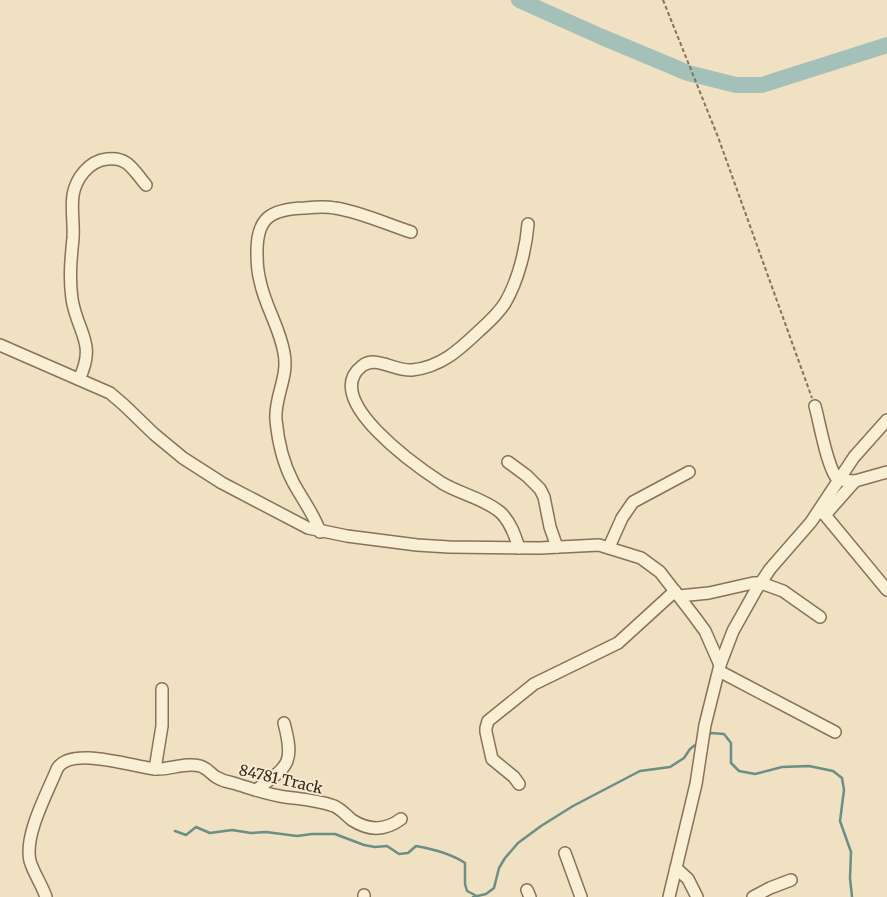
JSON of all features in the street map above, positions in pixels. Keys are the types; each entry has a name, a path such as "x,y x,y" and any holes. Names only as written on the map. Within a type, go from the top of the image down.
{"street":[{"path":"79,380 86,364 87,350 82,327 74,310 70,281 74,225 73,198 76,187 87,168 94,163 112,158 120,159 130,164 146,184"},
{"path":"320,532 288,471 279,441 276,408 285,375 284,354 281,337 259,280 257,235 264,222 280,210 322,207 341,209 411,232"},
{"path":"520,548 509,523 499,511 441,482 400,452 377,431 357,406 352,381 358,369 369,362 375,361 403,370 426,368 450,358 464,346 496,315 506,302 525,249 528,224"},
{"path":"0,345 101,389 117,398 154,434 183,458 210,476 298,524 320,532 417,545 520,548 599,545 641,558 660,572 705,631 719,668 835,732"},
{"path":"815,406 829,465 838,480 855,481 887,473"},
{"path":"822,513 838,480 867,440 887,420"},
{"path":"508,462 527,476 540,489 544,497 550,527 557,547"},
{"path":"609,547 622,518 633,502 689,472"},
{"path":"669,897 696,784 705,725 719,668 733,631 761,583 783,552 855,481"},
{"path":"822,513 887,590"},
{"path":"519,784 514,777 492,759 486,732 488,721 534,684 618,643 677,594 709,593 753,583 761,583 783,592 820,617"},
{"path":"155,769 162,726 162,689"},
{"path":"256,790 281,770 289,757 290,746 284,723"},
{"name":"84781 Track","path":"46,897 33,868 30,852 37,815 58,766 75,759 116,761 155,769 182,765 197,766 207,769 220,779 256,790 334,806 353,820 370,827 386,828 401,819"},
{"path":"566,853 581,897"},
{"path":"676,868 688,880 697,897"},
{"path":"753,897 791,880"}],"path":[{"path":"663,0 718,137 815,406"}],"waterway":[{"path":"519,0 688,73 736,85 762,85 887,45"},
{"path":"707,736 711,733 724,734 731,743 731,763 739,771 755,774 782,767 809,766 833,771 842,778 844,790 840,821 851,852 850,878 852,897"},
{"path":"473,897 486,894 494,888 499,868 505,858 518,843 541,826 573,806 640,771 670,767 684,758 690,749 699,742"},
{"path":"175,831 186,835 196,827 210,833 232,830 297,836 335,834 364,845 375,847 387,846 399,854 408,853 416,846 447,854 465,863 467,891 475,895"}]}
